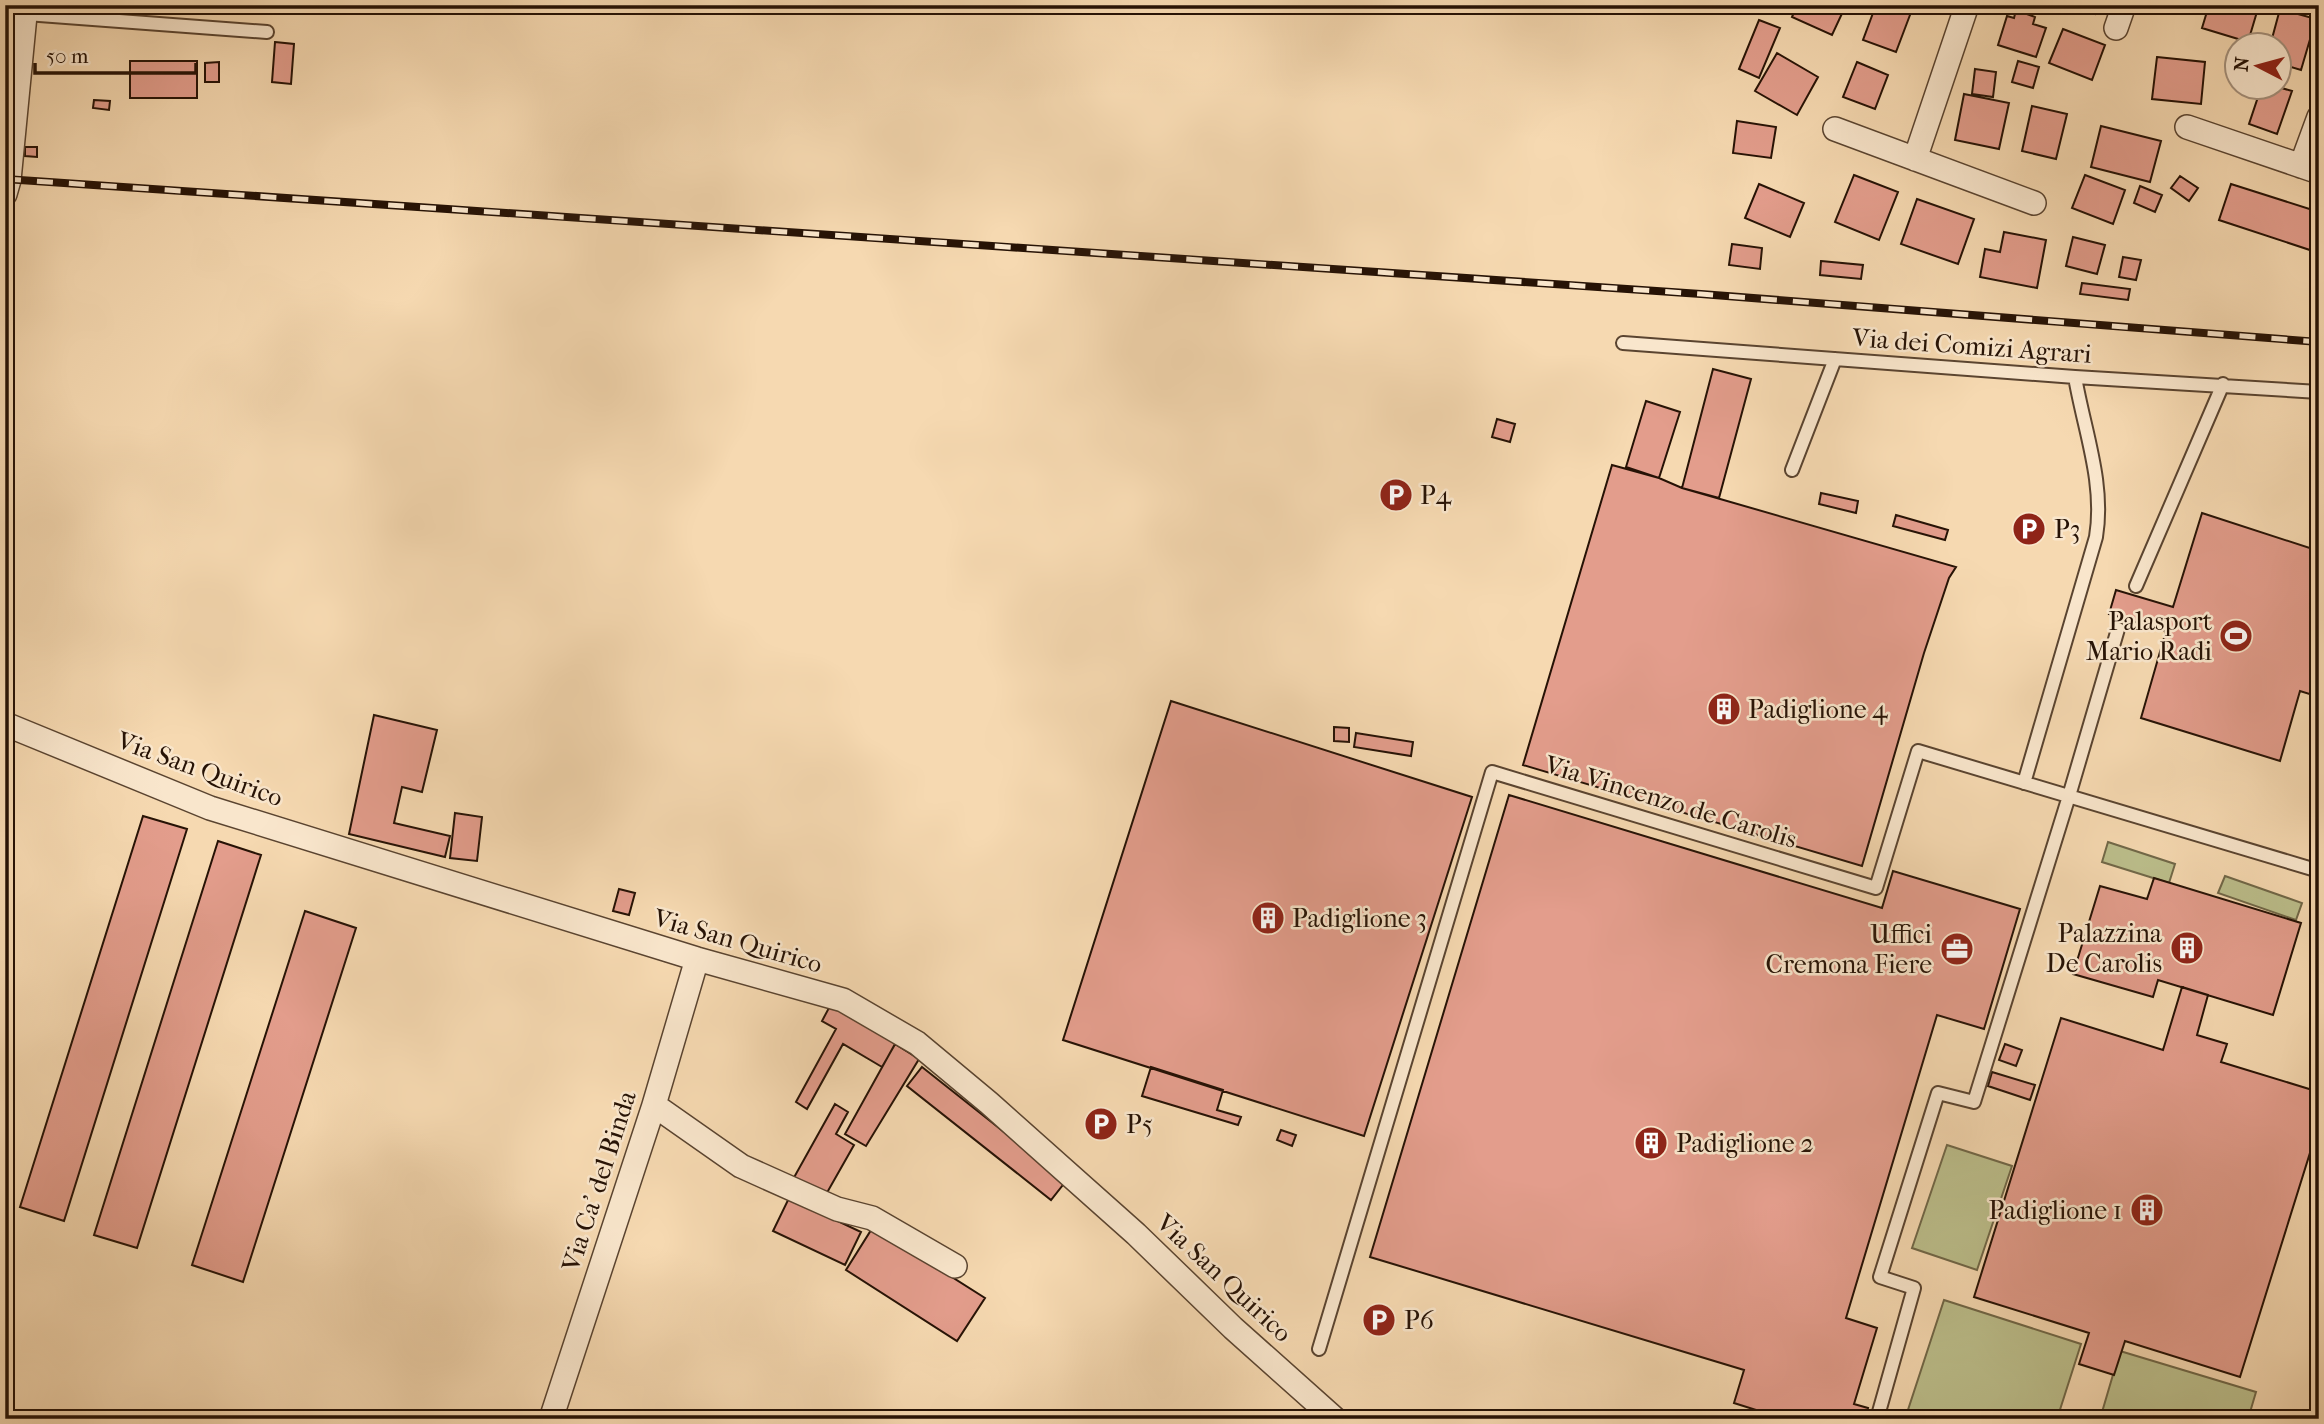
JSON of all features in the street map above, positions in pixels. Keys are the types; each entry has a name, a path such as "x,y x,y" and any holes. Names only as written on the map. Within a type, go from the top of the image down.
{"street":[{"path":"1915,159 1968,5"},
{"path":"2116,28 2124,5"},
{"path":"5,194 9,180 26,10"},
{"path":"2187,127 2310,169 2319,117"},
{"path":"1835,129 2034,203"},
{"name":"Via San Quirico","path":"5,724 210,808 697,959 843,1000 917,1043 989,1103 1136,1234 1233,1328 1335,1419"},
{"name":"Via Ca' del Binda","path":"551,1419 654,1105 697,959"},
{"path":"654,1105 741,1166 837,1209 872,1218 955,1266"}],"lane":[{"path":"26,10 267,32"},
{"name":"Via dei Comizi Agrari","path":"1623,343 2075,377 2319,391"},
{"path":"1792,470 1835,359"},
{"path":"2024,783 2100,516 2099,495 2075,377"},
{"path":"2136,586 2223,384"},
{"path":"1877,1419 1914,1288 1880,1277 1938,1093 1974,1102 2118,629"},
{"name":"Via Vincenzo de Carolis","path":"1319,1349 1492,772 1876,888 1918,751 2319,871"}],"green space":[{"path":"2108,842 2175,864 2169,883 2102,862"},
{"path":"2225,876 2302,903 2296,920 2218,893"},
{"path":"1947,1145 2012,1166 1977,1270 1912,1248"},
{"path":"1944,1300 2081,1344 2057,1419 1905,1419"},
{"path":"2120,1351 2256,1392 2248,1419 2100,1419"}],"building":[{"path":"1797,5 1846,5 1832,35 1792,17"},
{"path":"1876,5 1913,7 1896,52 1863,40"},
{"path":"2073,5 2099,5 2095,14"},
{"path":"2209,5 2259,5 2251,32 2222,34 2202,28"},
{"path":"2280,9 2316,19 2301,70 2292,67 2292,32 2274,32"},
{"path":"2016,10 2035,17 2033,24 2046,28 2036,57 1998,45 2007,16 2014,18"},
{"path":"1759,20 1780,28 1759,78 1739,69"},
{"path":"2063,29 2105,45 2092,80 2049,63"},
{"path":"275,42 294,44 291,84 272,82"},
{"path":"1777,53 1818,77 1797,115 1755,91"},
{"path":"2157,57 2205,62 2201,104 2152,99"},
{"path":"130,61 197,61 197,98 130,98"},
{"path":"2018,61 2039,67 2033,88 2012,82"},
{"path":"219,62 219,82 205,82 205,63"},
{"path":"1857,62 1888,75 1875,109 1843,97"},
{"path":"1975,69 1996,72 1993,97 1972,94"},
{"path":"1964,94 2009,103 1999,149 1955,140"},
{"path":"94,100 110,101 109,110 93,108"},
{"path":"2256,102 2288,102 2277,134 2249,124"},
{"path":"2032,106 2067,114 2056,159 2022,151"},
{"path":"1737,121 1776,127 1771,158 1733,153"},
{"path":"2101,126 2161,141 2150,182 2091,167"},
{"path":"25,147 37,147 37,157 25,156"},
{"path":"1854,175 1898,192 1879,240 1835,222"},
{"path":"2085,175 2125,190 2113,224 2072,208"},
{"path":"2180,176 2198,188 2189,201 2171,188"},
{"path":"1759,184 1804,203 1790,237 1745,218"},
{"path":"2231,184 2319,212 2319,253 2219,220"},
{"path":"2140,186 2162,195 2155,212 2134,203"},
{"path":"1917,199 1974,219 1958,264 1901,244"},
{"path":"2004,232 2046,240 2037,288 1980,277 1985,249 2000,252"},
{"path":"2073,237 2105,245 2097,274 2066,266"},
{"path":"1732,244 1762,248 1760,269 1729,265"},
{"path":"2123,257 2141,260 2136,280 2119,277"},
{"path":"1821,261 1863,265 1861,279 1820,275"},
{"path":"2082,283 2130,289 2128,300 2080,294"},
{"path":"1713,369 1751,379 1719,498 1682,488"},
{"path":"1646,401 1680,412 1659,478 1626,467"},
{"path":"1497,419 1515,424 1510,442 1492,437"},
{"name":"Padiglione 4","path":"1612,465 1659,478 1682,488 1956,567 1949,578 1924,653 1862,866 1523,765"},
{"path":"1821,493 1858,501 1856,513 1819,504"},
{"path":"2202,513 2319,551 2319,697 2300,691 2280,761 2141,718 2166,631 2109,614 2116,590 2173,607"},
{"path":"1896,515 1948,530 1945,540 1893,526"},
{"name":"Padiglione 3","path":"1171,701 1472,797 1364,1136 1063,1040"},
{"path":"374,715 437,730 422,792 402,787 394,823 450,836 445,857 349,834"},
{"path":"1334,727 1349,728 1349,742 1334,741"},
{"path":"1356,733 1413,742 1411,756 1354,747"},
{"name":"Padiglione 2","path":"1509,795 1882,908 1893,871 2020,909 1984,1029 1937,1015 1846,1318 1877,1328 1854,1404 1868,1408 1865,1419 1785,1419 1734,1403 1744,1370 1370,1257"},
{"path":"455,813 482,817 477,861 450,858"},
{"path":"143,816 187,829 64,1221 20,1207"},
{"path":"218,841 261,855 137,1248 94,1235"},
{"name":"Palazzina De Carolis","path":"2154,878 2301,923 2273,1015 2158,980 2153,997 2073,974 2100,886 2147,899"},
{"path":"619,889 635,893 629,915 613,911"},
{"path":"305,911 356,928 243,1282 192,1265"},
{"name":"Padiglione 1","path":"2182,987 2208,995 2197,1035 2227,1044 2221,1062 2319,1092 2319,1124 2240,1377 2125,1341 2114,1375 2079,1364 2089,1333 1974,1297 2061,1018 2163,1050"},
{"path":"831,1004 897,1041 882,1067 843,1044 807,1109 796,1102 836,1029 822,1021"},
{"path":"895,1044 919,1059 866,1146 845,1134"},
{"path":"2005,1044 2022,1050 2016,1066 1999,1060"},
{"path":"922,1067 1066,1181 1051,1200 907,1086"},
{"path":"1151,1067 1223,1090 1217,1110 1241,1117 1238,1125 1142,1096"},
{"path":"1992,1072 2035,1085 2030,1100 1988,1086"},
{"path":"835,1104 848,1112 836,1134 854,1145 824,1198 792,1181"},
{"path":"1281,1130 1296,1135 1292,1146 1277,1140"},
{"path":"789,1198 861,1232 845,1265 773,1231"},
{"path":"873,1227 985,1298 957,1341 846,1270"}],"railway":[{"path":"5,179 1701,294 2319,342"}],"place":[{"name":"P4","path":"1396,495"},
{"name":"P3","path":"2029,529"},
{"name":"Palasport Mario Radi","path":"2236,636"},
{"name":"Padiglione 4","path":"1724,709"},
{"name":"Padiglione 3","path":"1268,918"},
{"name":"Palazzina De Carolis","path":"2187,948"},
{"name":"Uffici Cremona Fiere","path":"1957,949"},
{"name":"P5","path":"1101,1124"},
{"name":"Padiglione 2","path":"1651,1143"},
{"name":"Padiglione 1","path":"2147,1210"},
{"name":"P6","path":"1379,1320"}]}
